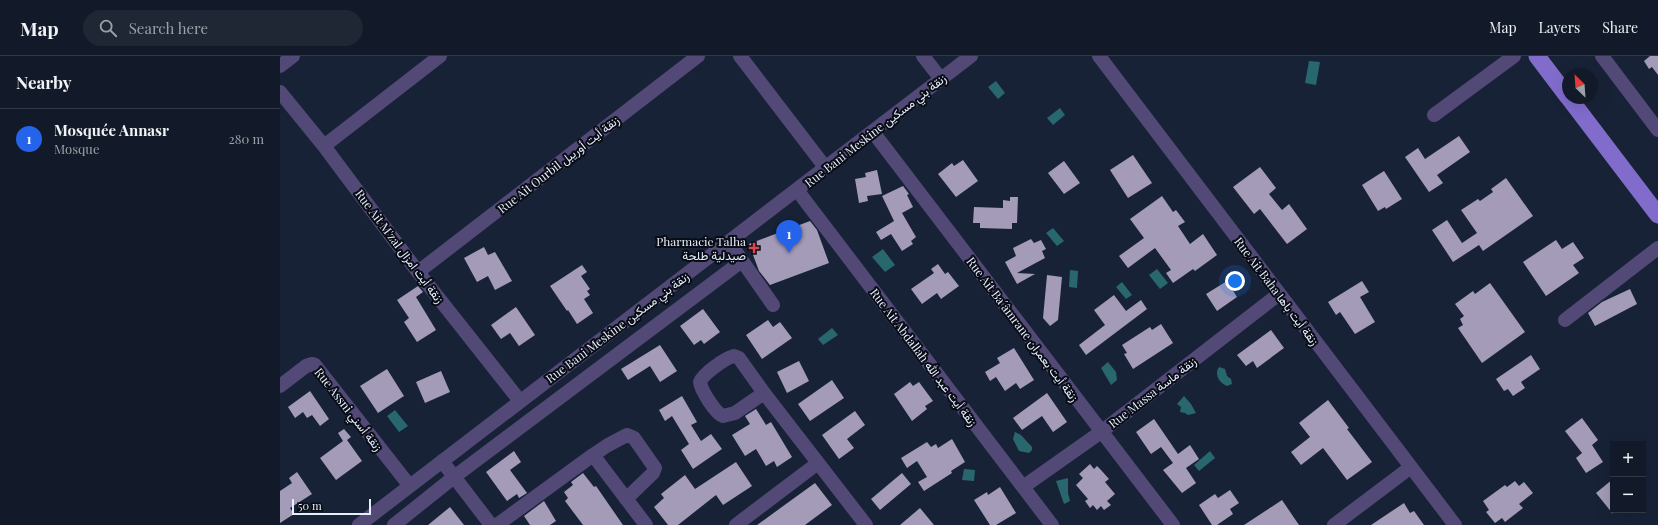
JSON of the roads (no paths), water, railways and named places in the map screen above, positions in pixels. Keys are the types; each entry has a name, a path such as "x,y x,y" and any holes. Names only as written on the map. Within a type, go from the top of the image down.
{"main road":[{"path":"1537,56 1562,89"},
{"path":"1573,104 1658,215"}],"street":[{"path":"280,66 293,56"},
{"path":"324,146 440,56"},
{"name":"Rue Ait Ourbil زنقة أيت أوريبل","path":"418,272 698,56"},
{"path":"740,56 825,167"},
{"path":"923,56 941,79"},
{"name":"Rue Bani Meskine زنقة بني مسكين","path":"359,525 409,485 971,56"},
{"name":"Rue Ait Baha زنقة أيت باها","path":"1099,56 1455,525"},
{"path":"1434,115 1514,56"},
{"path":"1602,56 1658,130"},
{"name":"Rue Ait M'zal زنقة أيت امزال","path":"280,92 324,146 418,272 520,401"},
{"name":"Rue Ait Ba´âmrane زنقة أيت بعمران","path":"873,132 1173,525"},
{"name":"Rue Ait Abdallah زنقة أيت عبد الله","path":"797,190 1052,525"},
{"path":"729,242 773,305"},
{"path":"1564,320 1658,248"},
{"path":"394,525 454,477 742,261"},
{"name":"Rue Massa زنقة ماسة","path":"1023,487 1101,432 1279,294"},
{"path":"764,393 735,413 723,416 717,412 701,388 700,382 703,377 728,358 737,356 866,525"},
{"name":"Rue Assni زنقة أسني","path":"280,386 306,366 312,364 315,366 409,485"},
{"path":"498,525 593,455 621,437 627,435 634,438 654,464 655,470 626,498"},
{"path":"593,455 646,525"},
{"path":"442,461 491,525"},
{"path":"736,525 818,462"},
{"path":"1334,525 1411,467"}],"place":[{"name":"Pharmacie Talha صيدلية طلحة","path":"754,248"},
{"name":"Mosquée Annasr","path":"789,253"}]}
